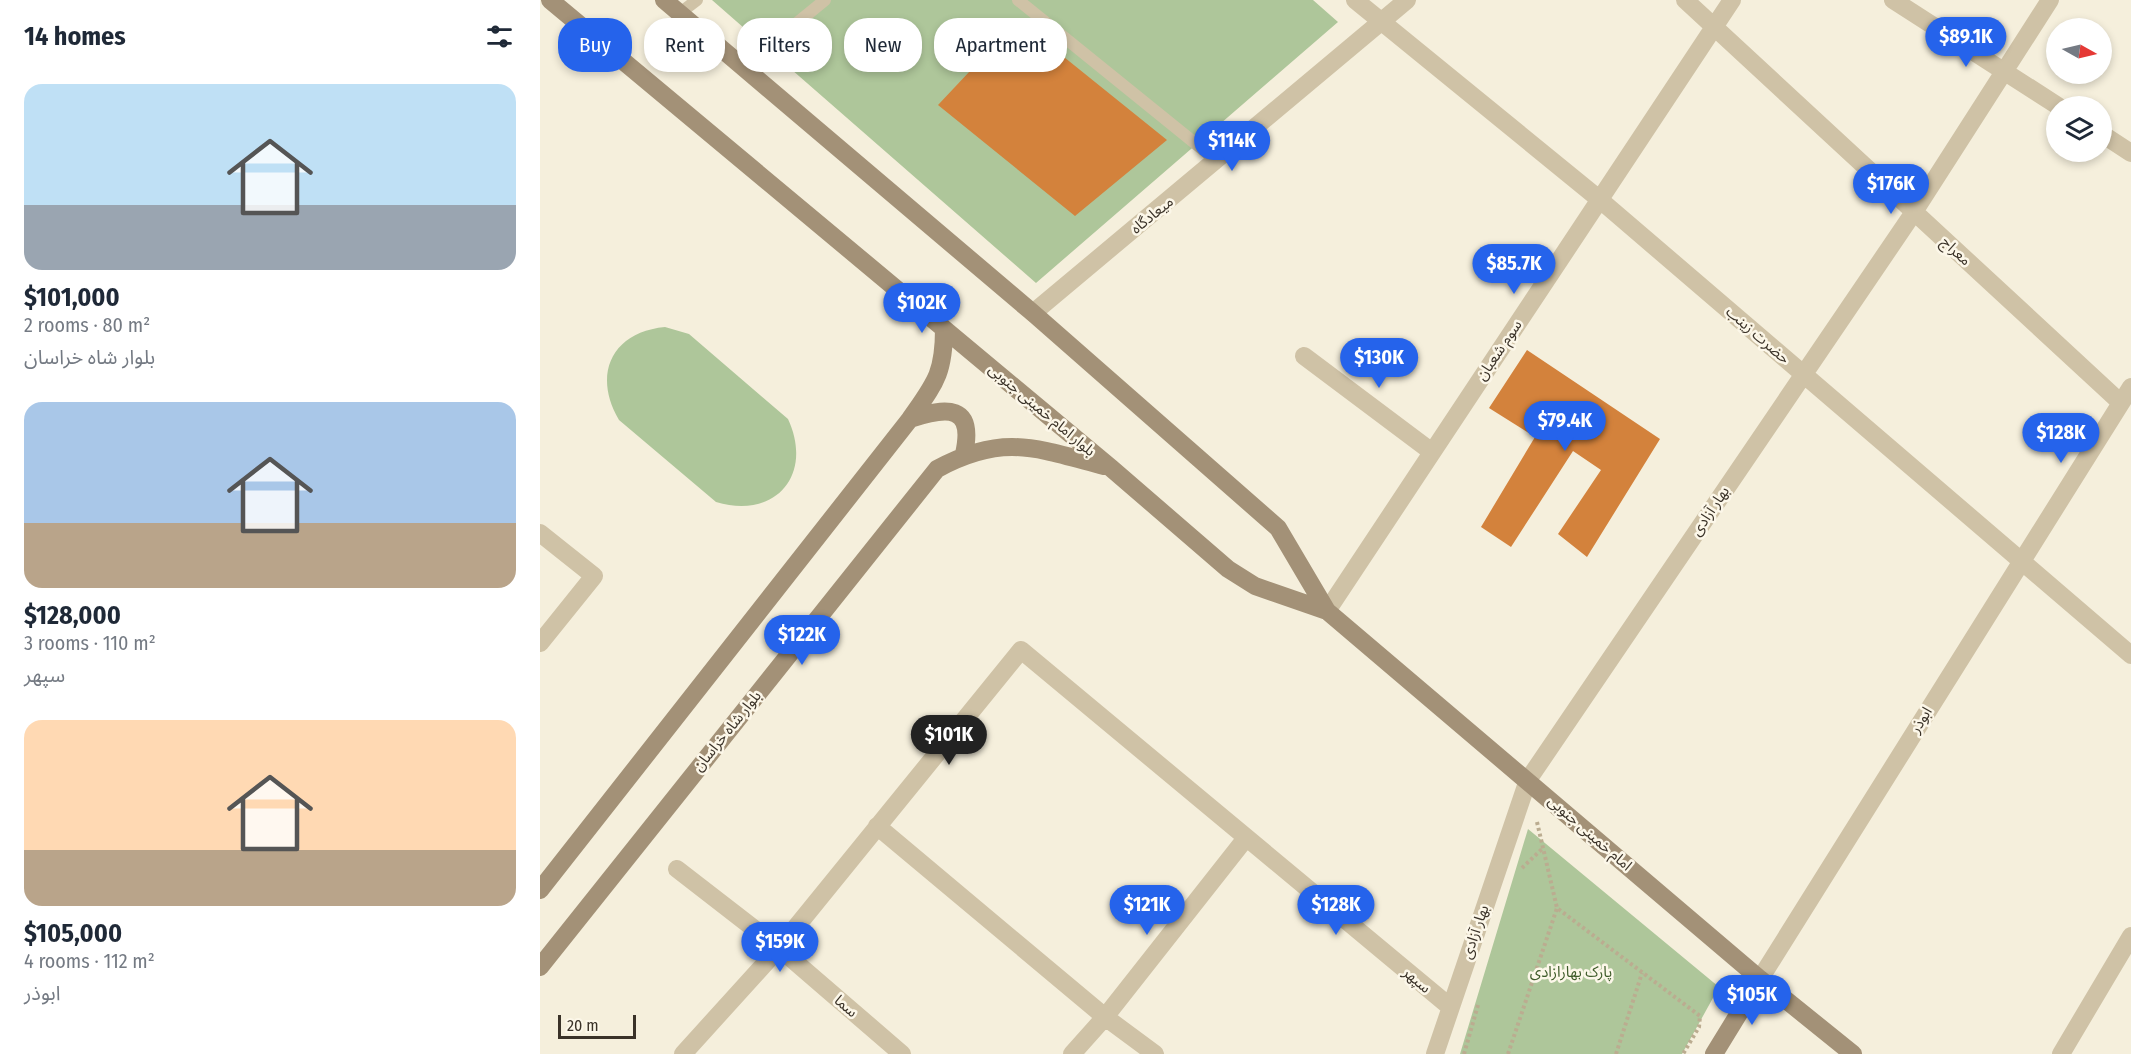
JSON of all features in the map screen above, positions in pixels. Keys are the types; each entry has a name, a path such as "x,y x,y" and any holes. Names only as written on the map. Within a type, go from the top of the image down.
{"main road":[{"name":"بلوار امام خمینی جنوبی","path":"550,0 1111,468 1228,569 1255,585 1327,611"},
{"path":"664,0 737,62"},
{"path":"749,72 1033,313 1278,528 1327,611"},
{"path":"540,890 910,419 936,381 944,358 944,329"},
{"path":"910,419 937,410 951,411 960,416 966,426 968,438 964,454"},
{"name":"بلوار شاه خراسان","path":"540,967 937,469 964,454 994,446 1032,447 1111,468"},
{"name":"امام خمینی جنوبی","path":"1327,611 1760,979 1853,1054"},
{"name":"ابوذر","path":"1714,1054 1760,979"}],"street":[{"name":"حضرت زینب","path":"1355,0 1599,199 2131,655"},
{"name":"میعادگاه","path":"1033,313 1407,0"},
{"name":"معراج","path":"1685,0 2121,403"},
{"name":"سوم شعبان","path":"1327,611 1732,0"},
{"path":"1893,0 2046,98"},
{"name":"بهار آزادی","path":"1435,1054 1449,1006 1528,780 1914,212 2050,0"},
{"path":"2112,141 2131,153"},
{"path":"1304,356 1432,452"},
{"name":"ابوذر","path":"1760,979 2131,387"},
{"path":"540,532 594,576 540,643"},
{"name":"سپهر","path":"878,826 1021,650 1449,1006"},
{"path":"683,1054 778,948 878,826 1105,1017 1155,1054"},
{"path":"1072,1054 1105,1017 1246,838"},
{"name":"سما","path":"677,869 778,948 902,1054"},
{"path":"2061,1054 2131,936"}],"lane":[{"path":"680,13 697,0"},
{"path":"803,18 825,0"},
{"path":"1018,0 1217,160"}],"path":[{"path":"1508,1054 1557,908 1543,847"},
{"path":"1557,908 1700,1016 1700,1027 1683,1054"},
{"path":"1616,1054 1642,972"}],"green space":[{"path":"712,0 1313,0 1338,22 1036,283 794,72 832,72 832,18 737,18 737,22"},
{"path":"665,327 689,334 788,419 795,439 796,458 792,475 784,488 772,498 756,505 737,506 716,502 619,420 607,387 612,358 620,346 632,337"},
{"name":"پارک بهارازادی","path":"1528,829 1719,987 1682,1054 1460,1054"}],"building":[{"path":"1067,59 1167,140 1075,216 938,105 969,72 1067,72"},
{"path":"1527,350 1660,439 1587,557 1558,534 1601,470 1573,451 1511,547 1481,527 1535,437 1489,408"}]}
